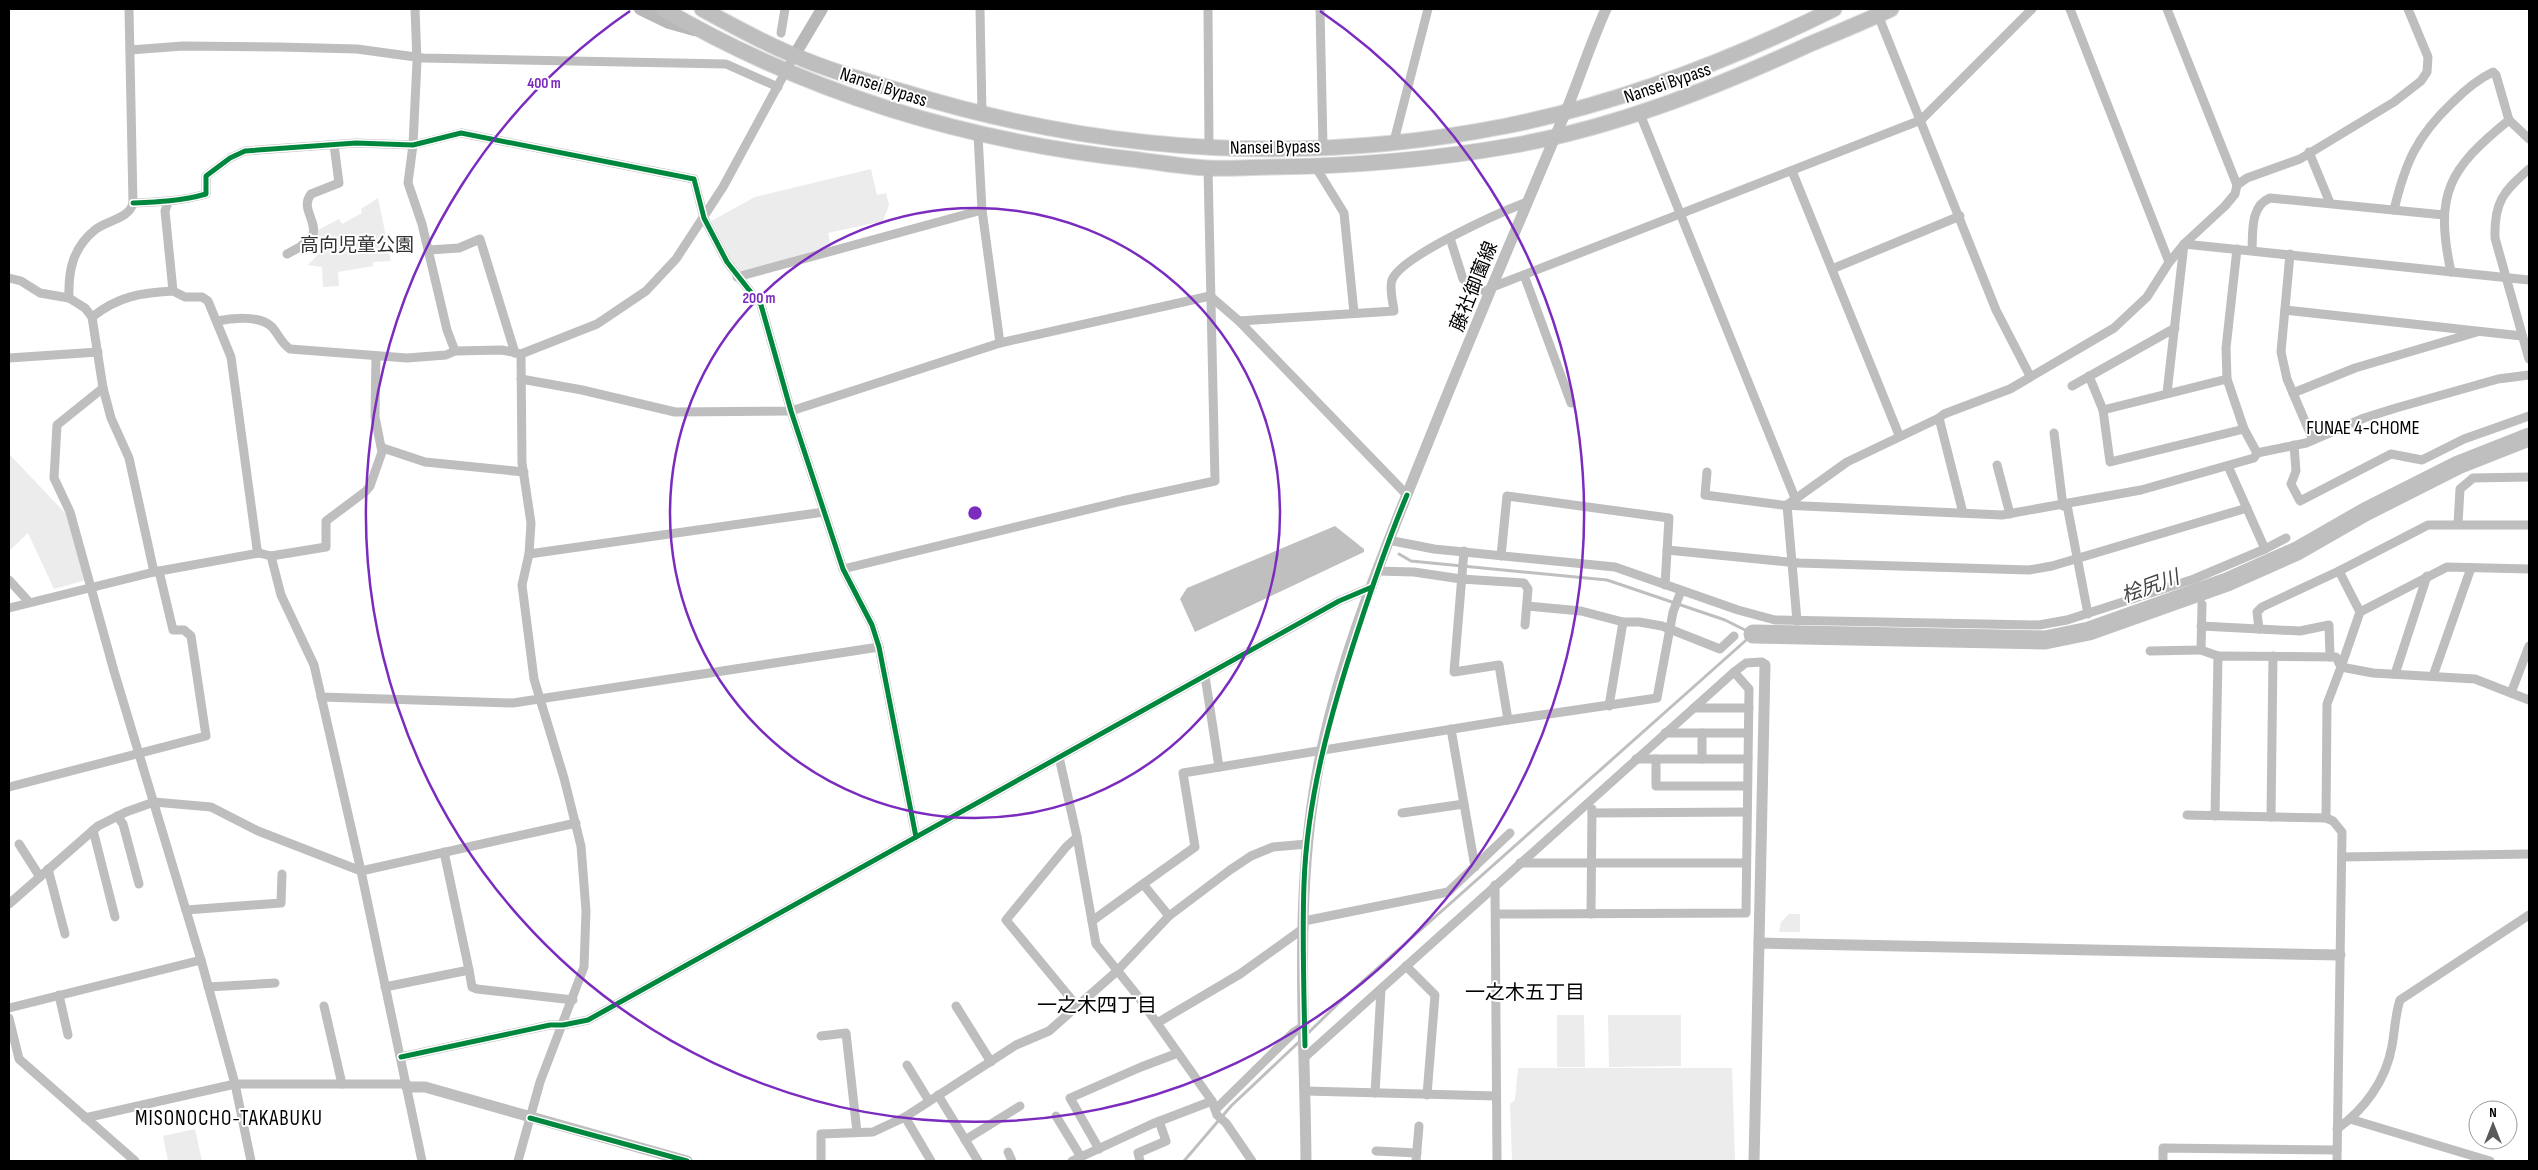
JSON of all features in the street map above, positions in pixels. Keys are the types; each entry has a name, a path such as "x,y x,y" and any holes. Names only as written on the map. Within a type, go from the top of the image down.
{"highway":[{"name":"Nansei Bypass","path":"663,9 703,32 787,72 879,107 978,135 1041,147 1208,168 1399,162 1511,146 1640,114 1728,82 1884,12"},
{"name":"Nansei Bypass","path":"702,9 794,56 883,86 982,114 1028,125 1108,139 1209,148 1284,149 1450,136 1509,125 1651,86 1734,56 1834,9"}],"main road":[{"path":"640,9 669,23 703,32"},
{"path":"794,56 822,9"}],"street":[{"path":"69,298 74,257 77,248 97,228 127,212 132,203 129,9"},
{"path":"415,9 414,145 408,183 429,250 447,330 455,351"},
{"path":"781,33 785,9"},
{"path":"980,9 982,114"},
{"path":"1208,9 1209,148"},
{"path":"1320,9 1323,146"},
{"path":"1394,141 1428,9"},
{"name":"藤社御薗線","path":"1306,1161 1304,884 1307,844 1322,750 1342,676 1376,571 1489,290 1566,110 1606,9"},
{"path":"1450,238 1463,279 1489,290 1792,171 1921,120 2032,9"},
{"path":"2070,9 2169,262"},
{"path":"1787,505 1847,462 1899,435 1960,407 2010,389 2114,328 2147,297 2169,262 2184,244 2226,206 2235,194 2237,185 2167,9"},
{"path":"2237,185 2247,178 2300,159 2394,102 2424,78 2427,72 2428,57 2408,9"},
{"path":"1884,12 1921,120 1996,310 2030,376"},
{"path":"130,50 183,46 279,47 357,49 416,56 726,64 778,87"},
{"path":"217,321 253,319 264,322 273,328 282,343 290,349 376,356 427,357 446,356 455,351 502,350 518,353 597,324 646,291 676,259 704,218 787,72 794,56"},
{"path":"2394,210 2407,163 2427,129 2458,98 2484,76 2493,72 2496,75 2509,120 2529,140"},
{"path":"1640,114 1795,498"},
{"path":"2451,272 2445,243 2444,215 2450,188 2466,159 2509,120"},
{"path":"132,203 157,200 168,202 206,194 206,176 230,158 245,151 356,143 414,145 461,133 694,179 704,218 737,277 761,305 791,411 843,569 872,625 879,647 916,837"},
{"path":"978,135 982,210 1000,343"},
{"path":"287,254 300,247 313,234 314,226 306,206 308,198 311,194 339,183 334,145"},
{"path":"2309,152 2330,203"},
{"path":"1315,166 1344,213 1354,313"},
{"path":"843,569 1122,501 1215,481 1208,168"},
{"path":"2529,170 2503,195 2495,215 2495,238 2529,359"},
{"path":"1792,171 1899,435"},
{"path":"2252,250 2254,214 2265,200 2276,198 2444,215"},
{"path":"168,202 165,211 173,291"},
{"path":"1238,321 1394,310 1391,282 1394,275 1419,255 1496,214 1527,202"},
{"path":"737,277 982,210"},
{"path":"1832,269 1960,216"},
{"path":"429,250 459,248 480,239 518,353 521,379 524,472 531,523 529,554 522,585 538,699 576,823 585,879 584,967 573,1000 540,1082 518,1161"},
{"path":"2184,244 2529,280"},
{"path":"2167,393 2184,244"},
{"path":"2237,249 2226,348 2227,379 2244,429 2257,453"},
{"path":"2290,254 2281,352 2283,367 2313,440"},
{"path":"1524,275 1571,404"},
{"path":"9,278 21,282 40,293 69,298 85,308 92,317 103,388 111,418 129,458 172,630 184,630 191,636 206,736 9,787"},
{"path":"92,317 120,299 140,293 173,291 185,297 202,297 208,301 231,357 259,553"},
{"path":"1210,296 1238,321 1407,495"},
{"path":"521,379 676,412 791,411 1000,343 1210,296"},
{"path":"2285,310 2522,336"},
{"path":"2072,386 2175,328"},
{"path":"2293,393 2355,368 2482,331"},
{"path":"9,358 98,352"},
{"path":"9,608 157,571 259,553 271,556 326,547 326,521 366,491 383,448 375,418 376,356"},
{"path":"1707,472 1705,494 1787,505 2010,514 2141,490 2254,458 2257,453 2313,440 2364,418 2396,408 2498,379 2529,375"},
{"path":"2089,376 2104,410 2110,462 2244,429"},
{"path":"2104,410 2227,379"},
{"path":"103,388 57,425 55,433 54,478 70,512 139,754 201,960 235,1084 252,1161"},
{"path":"2294,444 2296,471 2292,484 2300,501 2391,454 2422,460 2464,439 2529,416"},
{"path":"1939,418 1963,513"},
{"path":"2054,432 2065,505 2088,614"},
{"path":"383,448 425,462 431,461 524,472"},
{"path":"1997,465 2010,514"},
{"path":"2228,466 2266,549"},
{"path":"2458,524 2460,489 2473,478 2529,477"},
{"path":"1501,556 1507,496 1669,518 1665,585"},
{"path":"1787,505 1797,620"},
{"path":"1667,550 1792,562 2029,570 2077,558 2247,508"},
{"path":"529,554 824,512"},
{"path":"2259,629 2257,612 2262,607 2340,571 2428,525 2529,525"},
{"path":"1388,540 1464,554 1615,567 1665,585 1679,595 1767,618 2039,625 2088,614 2194,579 2266,549 2286,538"},
{"path":"1464,554 1454,672 1499,665 1508,720"},
{"path":"271,556 281,594 314,665 322,697 422,1161"},
{"path":"2326,818 2327,704 2360,612 2447,567 2529,569"},
{"path":"2433,676 2471,568"},
{"path":"1376,571 1430,573 1524,583 1528,589 1525,625"},
{"path":"2340,571 2360,612"},
{"path":"2395,674 2427,576"},
{"path":"9,580 29,602"},
{"path":"401,1057 550,1025 563,1025 588,1020 1339,601 1372,587"},
{"path":"1092,921 1196,847 1183,773 1451,729 1657,698 1672,630 1673,612 1679,595"},
{"path":"2201,650 2202,604"},
{"path":"1527,606 1581,611 1623,622 1639,622 1672,630 1720,649 1734,636"},
{"path":"1609,706 1623,622"},
{"path":"2201,626 2300,631 2329,625 2330,657"},
{"path":"2511,693 2529,646"},
{"path":"322,697 479,703 538,699 879,647"},
{"path":"2150,651 2201,650 2218,656 2336,657 2341,667"},
{"path":"2215,816 2218,656"},
{"path":"2271,817 2273,656"},
{"path":"1305,1052 1380,990 1734,672 1751,662 1762,662 1765,665 1754,1161"},
{"path":"2341,667 2395,674 2475,678 2529,700"},
{"path":"1496,914 1746,913 1749,689 1734,672"},
{"path":"1205,676 1219,767"},
{"path":"1694,708 1749,708"},
{"path":"1451,729 1474,867"},
{"path":"1665,733 1748,733"},
{"path":"1702,733 1702,759"},
{"path":"1059,757 1077,837 1096,944 1157,1023 1252,1161"},
{"path":"1636,759 1748,759"},
{"path":"1656,759 1656,786 1747,786"},
{"path":"1591,914 1592,798"},
{"path":"9,904 93,830 117,816 154,802 211,807 258,831 361,871 576,823"},
{"path":"1402,814 1464,804"},
{"path":"1592,813 1747,812"},
{"path":"2187,815 2326,818 2333,822 2342,832 2337,1161"},
{"path":"117,816 123,824 139,884"},
{"path":"93,830 115,917"},
{"path":"1157,1023 1240,974 1304,925 1448,892 1510,833"},
{"path":"1077,837 1066,847 1006,920 1077,1006"},
{"path":"20,844 40,876"},
{"path":"821,1161 821,1134 879,1130 905,1117 1016,1045 1049,1031 1116,972 1169,916 1251,856 1273,848 1307,844"},
{"path":"444,852 472,987 573,1000"},
{"path":"2342,857 2529,854"},
{"path":"1520,863 1746,863"},
{"path":"48,869 65,934"},
{"path":"186,910 281,903 282,874"},
{"path":"1144,884 1169,916"},
{"path":"1496,885 1497,1161"},
{"path":"2337,1129 2350,1120 2369,1098 2387,1069 2396,1011 2400,1000 2529,915"},
{"path":"1759,943 2340,955"},
{"path":"9,1008 201,960"},
{"path":"1406,966 1436,996 1427,1095"},
{"path":"385,987 469,970"},
{"path":"208,986 276,983"},
{"path":"1375,1094 1380,990"},
{"path":"58,996 68,1035"},
{"path":"324,1006 342,1084"},
{"path":"956,1006 991,1062"},
{"path":"9,1018 18,1060 135,1161"},
{"path":"1056,1116 1076,1159 1159,1121 1215,1108 1294,1032 1305,1025"},
{"path":"822,1036 846,1034 857,1132"},
{"path":"1099,1149 1070,1098 1140,1067 1178,1053"},
{"path":"907,1065 929,1101"},
{"path":"85,1118 235,1084 407,1085 424,1087 686,1161"},
{"path":"1306,1091 1496,1096"},
{"path":"938,1096 978,1161"},
{"path":"965,1140 1020,1106"},
{"path":"905,1117 931,1161"},
{"path":"2350,1120 2490,1161"},
{"path":"1140,1161 1138,1153 1166,1141 1159,1121"},
{"path":"1376,1151 1417,1157 1419,1126"},
{"path":"2163,1161 2163,1148 2337,1150"},
{"path":"1008,1152 1012,1161"}],"green space":[{"path":"871,169 877,195 886,193 889,205 883,221 828,233 831,247 742,272 736,269 711,221 755,197"},
{"name":"高向児童公園","path":"378,198 391,261 373,262 373,266 338,272 339,286 323,287 322,267 308,265 325,247 315,238 318,230 339,219 342,224 362,213 361,209"},
{"path":"9,454 67,515 83,581 54,589 28,533 9,551"},
{"path":"1789,914 1800,914 1800,932 1779,932 1781,922"},
{"path":"1557,1015 1584,1015 1585,1067 1557,1067"},
{"path":"1608,1015 1681,1015 1681,1066 1609,1067"},
{"path":"1518,1068 1732,1068 1735,1161 1512,1161 1510,1104 1515,1100"},
{"path":"195,1129 202,1161 168,1161 163,1136"}],"shaded area":[{"path":"1335,526 1364,549 1364,552 1195,632 1180,599 1187,588"}],"waterway":[{"name":"桧尻川","path":"1753,634 2045,640 2089,631 2227,582 2297,551 2365,512 2458,465 2529,437"},
{"path":"1306,1035 1344,998 1753,634 1725,620 1607,580 1411,561 1399,554"},
{"path":"1184,1161 1231,1106 1300,1041"}],"cycle path":[{"path":"133,203 179,200 206,194 206,176 230,158 245,151 356,143 413,145 461,133 694,179 704,218 727,262 761,305 791,411 843,569 872,625 879,647 916,837"},
{"path":"1305,1046 1304,884 1306,851 1315,787 1330,723 1348,661 1381,562 1407,495"},
{"path":"401,1057 550,1025 563,1025 588,1020 1339,601 1372,587"},
{"path":"530,1118 687,1161"}],"district":[{"name":"FUNAE 4-CHOME","path":"2363,427"},
{"name":"一之木五丁目","path":"1525,992"},
{"name":"一之木四丁目","path":"1097,1005"},
{"name":"MISONOCHO-TAKABUKU","path":"229,1118"}]}
